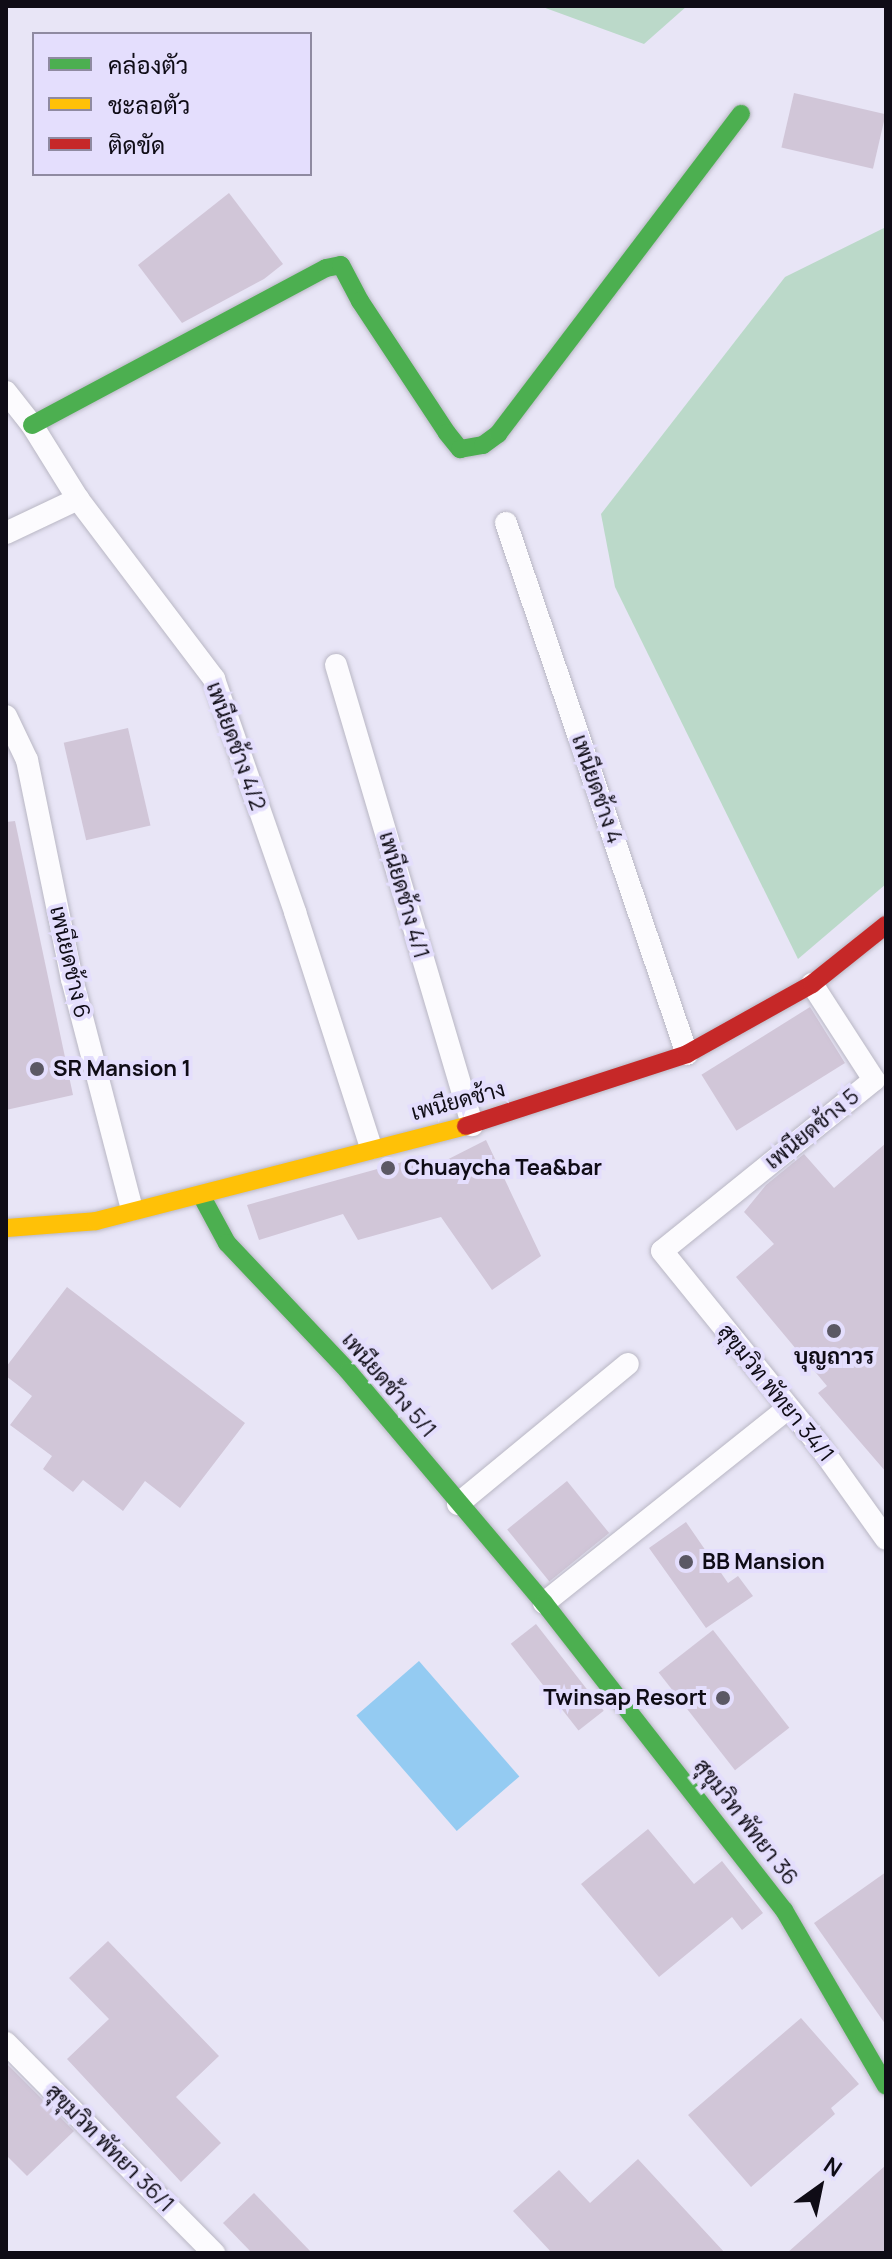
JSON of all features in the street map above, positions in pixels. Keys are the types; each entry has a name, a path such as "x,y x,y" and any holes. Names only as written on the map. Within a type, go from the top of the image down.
{"street":[{"path":"32,425 326,268 341,265 360,301 447,433 460,449 483,445 498,434 741,114"},
{"name":"เพนียดช้าง 4/2","path":"6,392 32,425 78,499 214,679 295,912 371,1148"},
{"path":"6,533 78,499"},
{"name":"เพนียดช้าง 4","path":"506,523 687,1054"},
{"name":"เพนียดช้าง 4/1","path":"336,665 472,1125"},
{"name":"เพนียดช้าง 6","path":"6,716 27,760 72,979 132,1209"},
{"name":"เพนียดช้าง","path":"6,1228 96,1221 132,1209 201,1195 371,1148 472,1125 687,1054 812,984 886,925"},
{"name":"เพนียดช้าง 5","path":"662,1251 874,1080 812,984"},
{"name":"เพนียดช้าง 5/1","path":"201,1195 227,1243 348,1371 544,1603"},
{"name":"สุขุมวิท พัทยา 34/1","path":"662,1251 788,1408 886,1539"},
{"path":"458,1504 628,1364"},
{"path":"544,1603 788,1408"},
{"name":"สุขุมวิท พัทยา 36","path":"544,1603 784,1910 886,2086"},
{"name":"สุขุมวิท พัทยา 36/1","path":"6,2043 214,2253"}],"green space":[{"path":"540,6 687,6 644,44"},
{"path":"886,227 886,884 798,959 615,587 601,514 785,277"}],"water":[{"path":"419,1661 519,1776 457,1831 356,1715"}],"building":[{"path":"794,93 886,114 873,169 781,148"},
{"path":"229,193 283,264 264,279 182,323 138,265"},
{"path":"128,728 150,825 86,840 64,743"},
{"path":"15,821 73,1095 6,1110 6,822"},
{"path":"810,1007 845,1063 736,1131 701,1075"},
{"path":"486,1140 541,1256 492,1290 441,1217 358,1240 343,1214 259,1240 247,1205 410,1160 419,1174"},
{"name":"บุญถาวร","path":"886,1143 886,1472 818,1393 827,1386 736,1277 774,1244 744,1212 766,1185 804,1154 834,1188"},
{"path":"67,1287 245,1423 180,1508 145,1481 123,1511 83,1480 73,1492 43,1469 52,1456 10,1425 32,1396 6,1376 6,1367"},
{"path":"567,1481 609,1533 549,1582 507,1529"},
{"name":"BB Mansion","path":"686,1522 728,1583 738,1576 753,1596 706,1628 649,1548"},
{"path":"536,1624 604,1711 579,1730 511,1644"},
{"name":"Twinsap Resort","path":"713,1630 789,1728 735,1770 659,1672"},
{"path":"648,1829 694,1884 722,1861 763,1913 742,1930 732,1917 659,1977 581,1884"},
{"path":"886,1872 886,2025 814,1923"},
{"path":"108,1941 219,2056 176,2097 221,2143 181,2182 67,2059 109,2019 69,1978"},
{"path":"801,2018 859,2084 831,2108 835,2114 751,2187 688,2115"},
{"path":"6,2063 74,2131 27,2176 6,2155"},
{"path":"638,2159 725,2253 552,2253 513,2211 559,2170 590,2203"},
{"path":"886,2165 886,2253 787,2253"},
{"path":"254,2193 312,2253 252,2253 223,2223"}],"traffic: fast":[{"path":"32,425 326,268 341,265 360,301 447,433 460,449 483,445 498,434 741,114"},
{"path":"201,1195 227,1243 348,1371 544,1603 784,1910 886,2086"}],"traffic: slow":[{"path":"6,1228 96,1221 466,1126"}],"traffic: jam":[{"path":"466,1126 687,1054 812,984 886,925"}],"place":[{"name":"SR Mansion 1","path":"37,1069"},
{"name":"Chuaycha Tea&bar","path":"388,1168"},
{"name":"บุญถาวร","path":"834,1331"},
{"name":"BB Mansion","path":"686,1562"},
{"name":"Twinsap Resort","path":"723,1698"}]}
